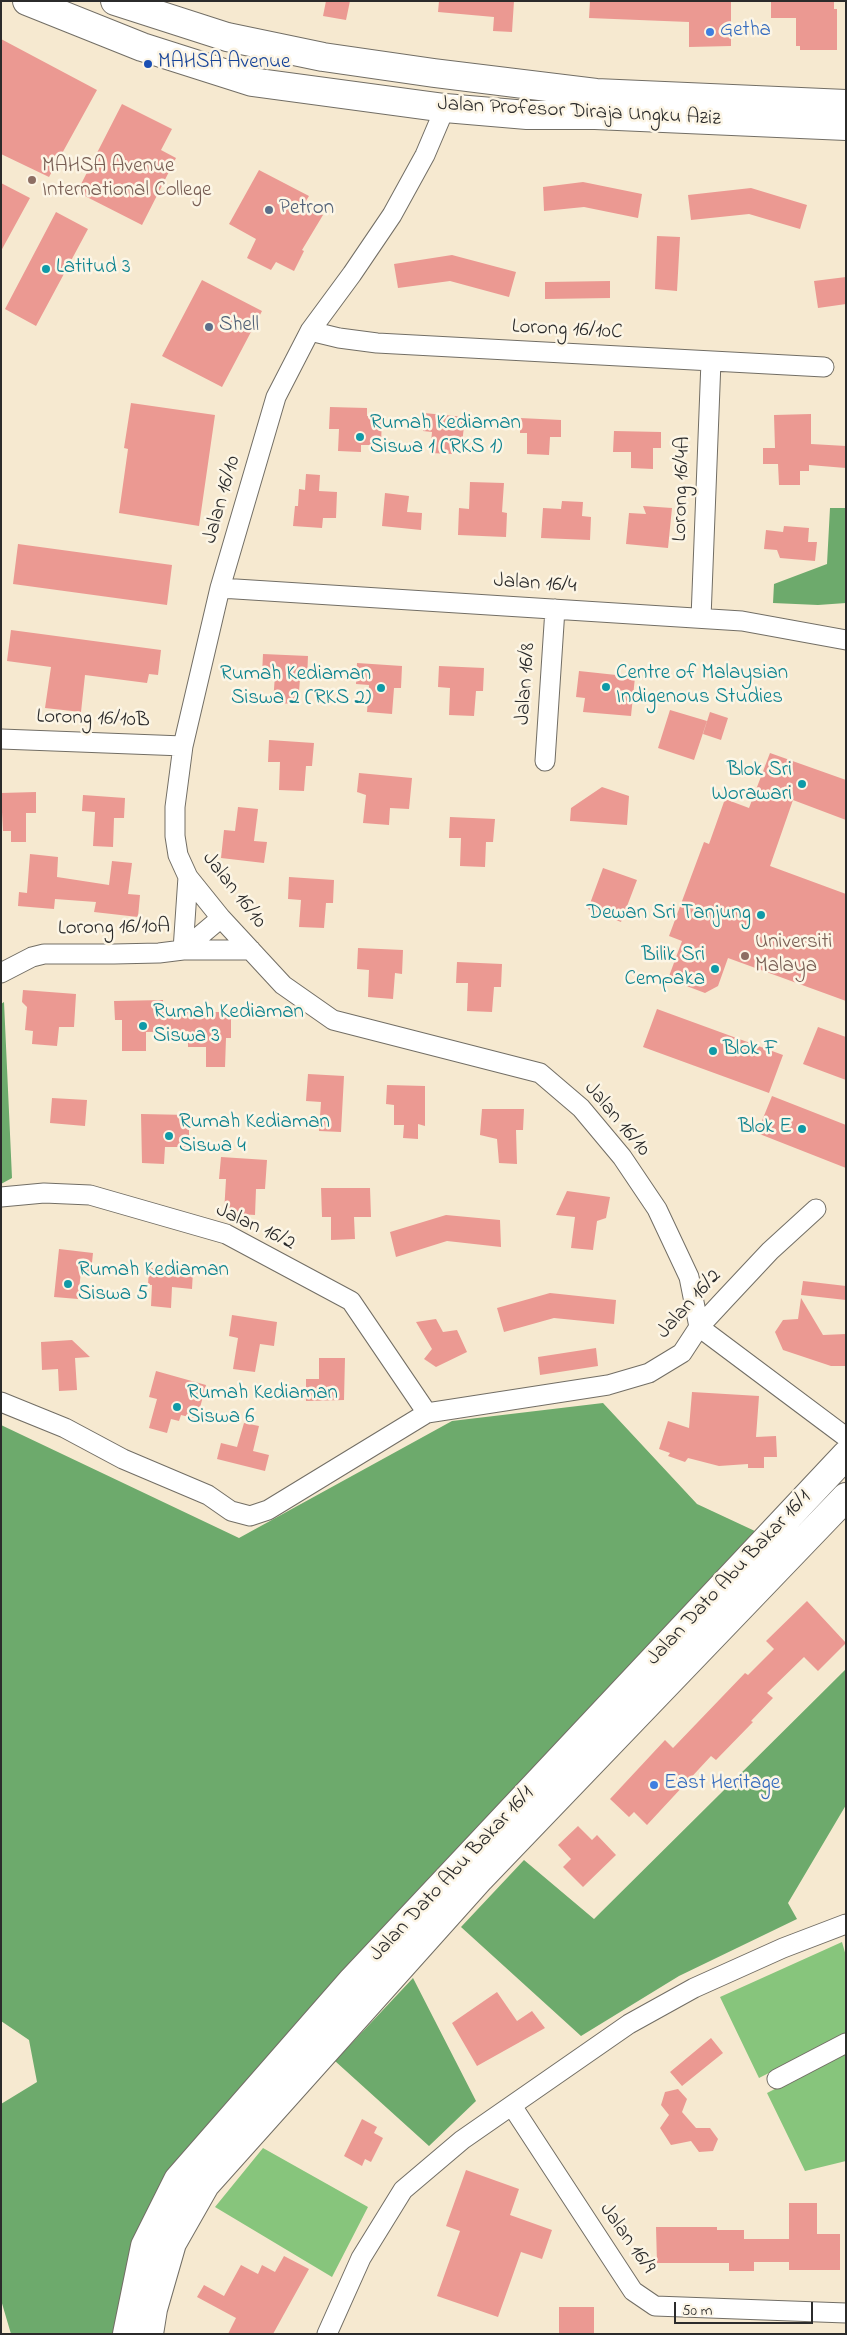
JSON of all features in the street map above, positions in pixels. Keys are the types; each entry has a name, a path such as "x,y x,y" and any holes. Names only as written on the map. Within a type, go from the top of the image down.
{"main road":[{"name":"Jalan Profesor Diraja Ungku Aziz","path":"27,1 142,47 252,82 444,108 526,115 595,115 846,104"},
{"name":"Jalan Profesor Diraja Ungku Aziz","path":"115,1 227,36 323,57 741,110 846,126"},
{"path":"527,83 598,75 846,85"},
{"path":"526,115 594,132 846,144"},
{"name":"Jalan Dato Abu Bakar 16/1","path":"127,2334 145,2246 178,2180 353,1980 846,1455"},
{"name":"Jalan Dato Abu Bakar 16/1","path":"150,2334 153,2309 172,2244 205,2185 480,1878 846,1497"}],"street":[{"name":"Jalan 16/10","path":"444,108 425,155 392,215 310,331 276,397 220,588 183,746 175,807 175,836 178,855 188,877 221,918 283,985 333,1020 540,1073 581,1108 622,1157 657,1209 689,1277 699,1327"},
{"name":"Lorong 16/10C","path":"310,331 339,338 377,343 824,367"},
{"name":"Lorong 16/4A","path":"701,618 711,361"},
{"name":"Jalan 16/4","path":"220,588 742,621 846,640"},
{"name":"Jalan 16/8","path":"545,761 555,609"},
{"name":"Lorong 16/10B","path":"1,739 183,746"},
{"path":"188,877 183,950 251,950"},
{"name":"Lorong 16/10A","path":"1,973 32,957 44,954 160,953 183,950 221,918"},
{"name":"Jalan 16/2","path":"1,1197 44,1193 90,1195 226,1234 351,1301 427,1413"},
{"name":"Jalan 16/2","path":"1,1402 65,1428 123,1458 208,1495 231,1511 250,1516 268,1510 427,1413 608,1385 649,1373 682,1353 699,1327 770,1251 816,1209"},
{"path":"699,1327 846,1437"},
{"path":"327,2334 361,2258 403,2190 462,2140 629,2024 694,1988 782,1948 846,1924"},
{"path":"777,2079 846,2043"},
{"name":"Jalan 16/9","path":"512,2106 633,2291 655,2306 846,2312"}],"green space":[{"path":"830,508 846,508 846,603 818,605 773,603 774,584 827,564"},
{"path":"4,1002 12,1178 1,1184 1,1004"},
{"path":"603,1403 697,1504 757,1532 454,1859 114,2334 11,2334 1,2300 1,2104 37,2082 29,2040 1,2021 1,1425 239,1538 452,1421"},
{"path":"846,1669 846,1805 788,1903 797,1919 679,1976 581,2036 461,1927 524,1860 594,1919"},
{"path":"842,1942 846,1956 846,2034 759,2078 720,1997"},
{"path":"413,1978 476,2101 429,2146 335,2061"},
{"path":"846,2053 846,2161 805,2171 767,2093"},
{"path":"263,2148 368,2207 332,2277 215,2207"}],"building":[{"path":"326,1 350,1 346,20 323,16"},
{"path":"439,1 514,1 512,32 493,31 494,17 438,12"},
{"path":"590,1 731,1 731,46 689,47 689,22 589,18"},
{"path":"771,1 834,1 834,9 837,9 837,50 800,50 800,46 796,46 796,18 771,18"},
{"path":"1,39 97,90 49,177 1,154"},
{"path":"122,104 172,129 161,150 176,158 142,225 77,192"},
{"name":"Petron","path":"259,170 309,196 304,204 323,215 302,250 304,251 294,271 276,262 271,270 247,258 256,239 229,224"},
{"path":"583,182 642,194 638,218 584,207 544,211 543,187"},
{"path":"1,183 30,198 1,251"},
{"path":"751,188 807,205 800,229 749,214 691,220 688,195"},
{"name":"Latitud 3","path":"56,212 88,229 36,326 5,309"},
{"path":"657,236 680,237 677,291 655,289"},
{"path":"452,255 516,272 509,297 450,281 398,288 394,264"},
{"path":"846,277 846,304 818,308 814,281"},
{"path":"202,280 262,311 222,387 162,356"},
{"path":"610,281 610,298 545,299 545,282"},
{"path":"131,403 215,415 199,526 119,513 128,449 124,448"},
{"name":"Rumah Kediaman Siswa 1 (RKS 1)","path":"330,407 367,408 367,416 382,416 381,445 361,445 361,452 338,451 339,429 329,429"},
{"path":"424,413 465,417 462,444 453,443 452,454 430,453 432,432 423,431"},
{"path":"811,414 811,444 846,446 846,468 809,465 809,471 800,471 800,485 779,485 778,464 763,464 763,448 775,448 774,415"},
{"path":"520,418 561,420 561,437 550,437 549,455 527,454 527,433 520,433"},
{"path":"614,431 661,432 661,448 653,448 653,469 631,468 631,452 613,452"},
{"path":"306,474 320,475 319,491 337,492 336,518 323,518 322,528 293,526 295,506 298,506 299,489 305,490"},
{"path":"470,482 504,483 502,512 507,513 506,537 458,535 459,508 469,509"},
{"path":"385,493 409,496 407,512 422,513 421,530 382,526"},
{"path":"562,501 583,502 582,516 591,517 590,540 541,538 543,508 561,509"},
{"path":"643,506 672,508 668,548 626,544 629,513 646,514"},
{"path":"784,526 809,528 808,542 817,542 815,561 780,558 777,550 764,549 766,530 783,532"},
{"path":"18,544 172,565 167,605 13,584"},
{"path":"11,630 161,650 158,675 149,674 147,683 85,675 81,712 45,708 51,667 7,661"},
{"path":"263,654 308,656 307,679 300,679 298,704 273,703 275,675 262,675"},
{"name":"Rumah Kediaman Siswa 2 (RKS 2)","path":"357,663 402,666 401,688 394,688 392,714 367,712 369,685 356,684"},
{"path":"439,666 484,668 483,691 476,691 474,716 449,715 450,688 438,687"},
{"name":"Centre of Malaysian Indigenous Studies","path":"579,671 635,677 631,716 583,712 585,698 576,697"},
{"path":"670,710 707,721 694,760 658,748"},
{"path":"710,712 728,718 721,740 703,734"},
{"path":"269,740 314,743 312,766 306,766 304,791 279,790 280,762 268,762"},
{"name":"Dewan Sri Tanjung","path":"770,753 846,780 846,820 793,800 770,866 846,894 846,1001 728,958 718,986 705,993 668,979 682,941 669,936 704,842 709,844 725,799 749,808"},
{"path":"359,773 412,778 409,809 390,808 389,825 363,823 366,795 357,792"},
{"path":"602,787 629,796 627,825 570,821 571,808"},
{"path":"36,792 36,813 26,813 26,842 11,842 11,831 3,831 1,793"},
{"path":"83,795 125,798 124,818 114,818 113,847 93,846 95,812 82,811"},
{"path":"238,807 258,809 254,841 267,842 264,863 221,858 224,830 235,831"},
{"path":"450,817 495,819 493,842 486,842 485,867 460,866 461,838 449,838"},
{"path":"30,854 58,857 57,877 109,885 112,861 132,863 128,894 140,895 138,917 94,912 96,902 55,899 54,909 18,906 19,892 27,893"},
{"path":"603,868 637,880 621,922 588,909"},
{"path":"289,877 334,880 333,903 326,903 324,928 299,927 301,900 288,899"},
{"path":"358,948 403,950 402,974 395,973 393,999 368,997 369,970 357,969"},
{"path":"457,962 502,964 501,987 494,987 492,1012 467,1011 468,983 456,983"},
{"path":"23,990 76,994 74,1027 59,1027 57,1046 32,1044 33,1031 25,1030 27,1007 22,1002"},
{"path":"163,1000 163,1012 231,1012 231,1038 226,1038 225,1067 206,1067 206,1047 188,1047 188,1031 146,1032 146,1051 122,1051 122,1020 115,1020 114,1001"},
{"name":"Blok F","path":"657,1009 783,1055 769,1093 643,1047"},
{"path":"818,1027 846,1037 846,1080 803,1064"},
{"path":"308,1074 344,1076 341,1132 319,1131 321,1102 306,1101"},
{"path":"387,1085 425,1086 425,1126 418,1124 418,1139 403,1138 404,1125 394,1125 394,1105 386,1104"},
{"name":"Blok E","path":"772,1096 846,1125 846,1168 757,1133"},
{"path":"52,1098 87,1100 85,1126 50,1123"},
{"path":"482,1109 524,1109 523,1130 516,1130 517,1164 499,1163 497,1139 480,1135"},
{"name":"Rumah Kediaman Siswa 4","path":"141,1114 189,1115 189,1147 165,1147 164,1164 142,1163"},
{"path":"221,1157 267,1160 265,1189 256,1189 255,1215 224,1213 226,1179 219,1179"},
{"path":"321,1188 370,1188 371,1217 354,1217 355,1239 331,1240 331,1217 322,1217"},
{"path":"567,1191 610,1197 606,1218 597,1221 593,1250 571,1248 575,1217 556,1215"},
{"path":"446,1215 500,1220 501,1247 447,1241 396,1257 390,1232"},
{"name":"Rumah Kediaman Siswa 5","path":"59,1249 93,1253 91,1272 81,1271 78,1299 54,1297"},
{"path":"149,1268 193,1271 192,1289 172,1287 171,1308 151,1306 152,1285 148,1285"},
{"path":"803,1281 846,1286 846,1300 801,1295"},
{"path":"550,1293 616,1300 614,1324 554,1318 504,1332 497,1308"},
{"path":"801,1298 823,1335 846,1334 846,1366 831,1366 783,1350 775,1332 783,1320 798,1319"},
{"path":"232,1315 277,1322 274,1346 260,1344 255,1372 233,1369 238,1338 229,1336"},
{"path":"436,1319 443,1332 457,1330 467,1352 436,1367 424,1359 432,1349 416,1322"},
{"path":"72,1340 90,1357 75,1358 77,1390 59,1391 58,1369 42,1370 41,1342"},
{"path":"596,1348 598,1366 540,1375 538,1357"},
{"path":"319,1358 345,1358 344,1400 306,1401 306,1379 319,1379"},
{"name":"Rumah Kediaman Siswa 6","path":"156,1371 206,1385 197,1419 181,1415 179,1421 171,1419 167,1433 149,1428 157,1399 149,1397"},
{"path":"692,1392 759,1396 756,1437 776,1436 777,1457 764,1457 764,1468 748,1468 748,1464 719,1466 688,1458 685,1462 668,1456 670,1453 659,1449 668,1421 689,1428"},
{"path":"244,1423 259,1426 253,1451 269,1455 265,1471 217,1459 221,1443 237,1447"},
{"path":"807,1601 846,1643 818,1671 804,1657 767,1693 773,1698 751,1721 753,1722 716,1760 711,1756 647,1825 634,1812 629,1817 610,1799 665,1740 673,1748 745,1673 748,1675 774,1649 766,1641"},
{"path":"578,1826 592,1840 597,1835 616,1855 583,1887 563,1867 571,1859 558,1845"},
{"path":"497,1992 517,2021 532,2011 545,2028 477,2066 452,2023"},
{"path":"711,2038 723,2053 682,2086 670,2072"},
{"path":"678,2089 687,2099 682,2112 696,2128 710,2128 718,2139 713,2151 699,2152 691,2141 671,2145 660,2128 669,2115 661,2105 665,2092"},
{"path":"362,2119 377,2127 374,2133 383,2138 371,2162 365,2159 362,2166 344,2156"},
{"path":"466,2170 519,2189 510,2215 552,2230 542,2259 521,2252 498,2317 437,2296 460,2231 446,2226"},
{"path":"789,2203 817,2203 817,2234 840,2234 840,2270 789,2270 789,2262 754,2262 754,2271 729,2271 729,2263 657,2263 656,2227 717,2227 717,2230 744,2230 744,2239 789,2239"},
{"path":"284,2256 309,2269 273,2334 228,2334 236,2318 197,2297 204,2285 224,2296 241,2265 258,2274 262,2265 275,2272"},
{"path":"559,2307 594,2307 594,2334 559,2334"}],"place":[{"name":"Getha","path":"710,32"},
{"name":"MAHSA Avenue","path":"148,64"},
{"name":"MAHSA Avenue International College","path":"32,180"},
{"name":"Petron","path":"269,210"},
{"name":"Latitud 3","path":"46,269"},
{"name":"Shell","path":"209,327"},
{"name":"Rumah Kediaman Siswa 1 (RKS 1)","path":"360,437"},
{"name":"Centre of Malaysian Indigenous Studies","path":"606,687"},
{"name":"Rumah Kediaman Siswa 2 (RKS 2)","path":"381,688"},
{"name":"Blok Sri Worawari","path":"802,784"},
{"name":"Dewan Sri Tanjung","path":"761,915"},
{"name":"Universiti Malaya","path":"745,956"},
{"name":"Bilik Sri Cempaka","path":"715,969"},
{"name":"Rumah Kediaman Siswa 3","path":"143,1026"},
{"name":"Blok F","path":"713,1051"},
{"name":"Blok E","path":"802,1129"},
{"name":"Rumah Kediaman Siswa 4","path":"169,1136"},
{"name":"Rumah Kediaman Siswa 5","path":"68,1284"},
{"name":"Rumah Kediaman Siswa 6","path":"177,1407"},
{"name":"East Heritage","path":"654,1785"}]}
